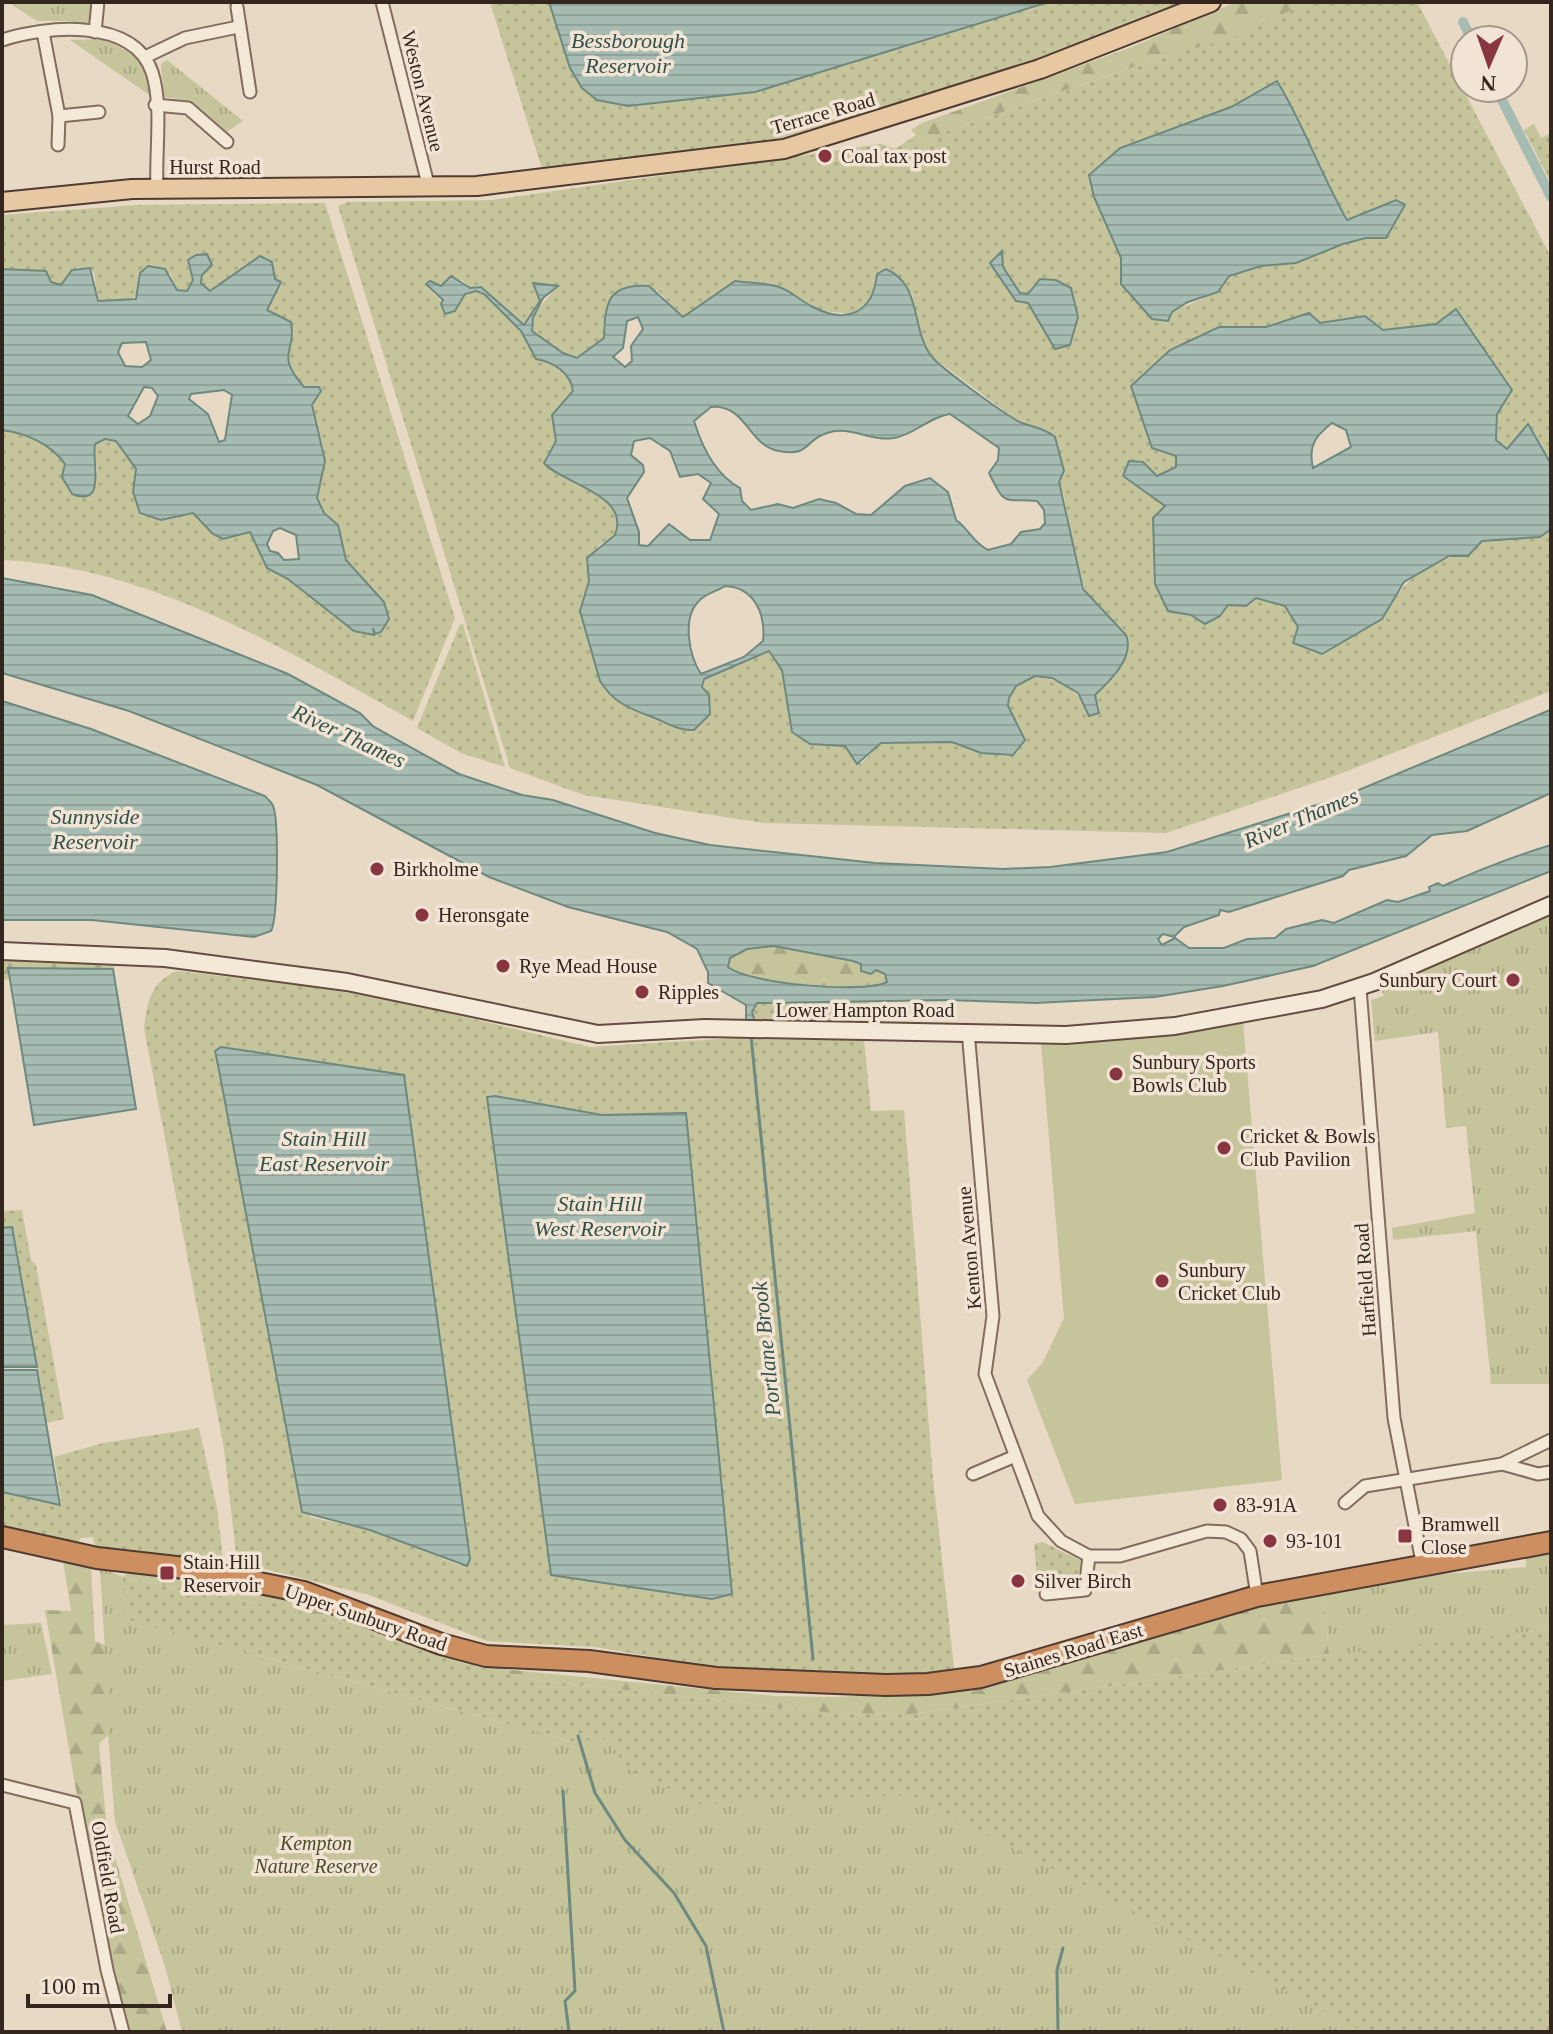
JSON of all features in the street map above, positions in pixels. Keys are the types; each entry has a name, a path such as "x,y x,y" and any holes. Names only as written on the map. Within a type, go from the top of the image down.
{"highway":[{"name":"Upper Sunbury Road","path":"2,1537 97,1558 185,1568 304,1592 441,1644 486,1656 589,1661"},
{"name":"Staines Road East","path":"589,1661 746,1680 942,1683 1005,1672 1119,1634 1257,1596 1551,1542"}],"main road":[{"name":"Terrace Road","path":"429,188 496,184 784,149 1040,69 1211,2"},
{"name":"Hurst Road","path":"2,202 157,189 429,188"}],"street":[{"path":"95,32 98,2"},
{"name":"Weston Avenue","path":"382,2 429,188"},
{"path":"237,7 250,92"},
{"path":"145,57 185,38 238,27"},
{"path":"43,32 59,116 58,145"},
{"path":"2,40 43,32 95,32 117,37 145,57 153,74 157,189"},
{"path":"155,105 188,108 227,142"},
{"path":"59,116 99,112"},
{"name":"Lower Hampton Road","path":"2,951 165,958 347,982 598,1034 687,1028 1066,1035 1175,1026 1283,1008 1360,988 1551,905"},
{"name":"Harfield Road","path":"1360,988 1389,1358 1404,1479 1423,1567"},
{"name":"Kenton Avenue","path":"968,1031 993,1316 985,1374 1013,1457 1047,1529 1089,1556"},
{"path":"1345,1503 1365,1486 1502,1464 1551,1440"},
{"path":"973,1474 1013,1457"},
{"path":"1502,1464 1538,1474 1551,1472"},
{"path":"1046,1594 1085,1590 1089,1556 1120,1556 1207,1531 1226,1532 1241,1539 1250,1551 1257,1596"},
{"name":"Oldfield Road","path":"2,1785 75,1803 107,1970 123,2032"}],"green space":[{"path":"8,2 92,2 89,21 83,25 71,21 37,21"},
{"path":"490,2 549,2 570,68 1030,10 1049,2 1184,2 1039,60 764,143 543,172"},
{"path":"1236,2 1308,2 1234,38 1168,55 942,133 925,144 911,130 922,123 1129,48"},
{"path":"1306,2 1417,2 1449,63 1449,104 1471,104 1551,257 1551,464 1528,424 1506,450 1496,440 1497,414 1436,324 1383,330 1365,316 1320,323 1309,313 1266,327 1219,327 1176,455 1177,467 1157,476 1143,462 1165,506 1153,519 1155,584 1168,610 1220,616 1228,605 1246,606 1256,598 1285,606 1298,627 1382,619 1406,584 1427,567 1452,557 1468,556 1481,541 1540,537 1551,529 1551,691 1337,775 1166,833 764,823 584,795 510,768 338,206 348,202 492,200 881,144 895,149 916,135 925,144 942,133 1168,55","holes":["1121,258 1296,263 1261,266 1228,276 1218,292 1172,312 1121,284","877,274 912,293 920,335 930,355 1015,419 1027,424 1064,496 1075,562 1089,599 1105,682 1095,695 1100,709 1085,711 1079,698 1055,681 1028,678 1017,682 1010,691 1009,709 1025,740 1017,752 1005,756 981,753 952,742 881,743 861,764 845,746 792,732 782,670 769,650 704,679 704,690 678,729 625,706 600,681 580,611 589,581 587,562 599,545 615,535 616,515 604,500 566,478 545,458 556,441 552,418 573,391 572,381 527,345 521,331 484,294 476,291 465,294 459,305 440,300 427,287 462,280 470,288 478,286 524,325 540,301 533,284 558,286 538,311 532,331 563,353 577,358 604,338 603,324 657,290 683,317 717,295 791,292 821,311 854,314 867,307 876,289"]},
{"path":"100,39 136,58 147,74 151,96 70,40"},
{"path":"167,60 243,121 227,132 191,101 164,97 161,64"},
{"path":"1534,124 1541,138 1551,133 1551,183 1524,130"},
{"path":"325,203 455,618 413,721 266,641 164,595 112,578 57,566 2,560 2,430 29,437 53,451 65,464 62,477 72,494 98,471 93,452 95,444 110,439 129,453 135,468 133,492 161,520 193,513 213,534 227,539 250,532 267,568 288,579 320,604 374,628 375,634 384,603 346,560 338,525 324,513 317,498 324,455 314,411 316,387 304,387 294,373 288,354 293,331 267,310 277,281 269,259 260,256 210,291 202,287 202,275 211,267 188,266 193,280 187,291 177,290 170,273 145,291 118,303 98,301 94,272 77,267 61,285 51,282 46,271 2,269 2,215 137,205"},
{"path":"460,624 463,624 505,767 461,753 417,728"},
{"path":"1551,916 1551,1384 1491,1384 1476,1231 1393,1240 1392,1228 1475,1213 1466,1126 1446,1128 1438,1032 1375,1041 1371,1000 1384,996 1382,991 1391,984"},
{"path":"774,946 853,961 861,964 862,971 871,974 876,969 885,974 887,982 855,987 807,985 758,978 728,967 730,958 748,949"},
{"path":"2,960 117,960 113,969 9,968 10,979 2,980"},
{"path":"177,971 319,987 440,1011 590,1047 737,1038 864,1040 871,1111 904,1110 933,1478 955,1676 758,1675 595,1647 487,1641 369,1595 237,1562 224,1449 144,1028 152,994 168,976","holes":["404,1076 461,1566 370,1530 310,1517","487,1098 515,1099 602,1115 686,1113 731,1594 712,1599 551,1575"]},
{"path":"869,1002 869,1025 754,1023 752,1012 756,1003"},
{"name":"Sunbury Cricket Club","path":"1243,1022 1282,1480 1075,1504 1027,1380 1043,1362 1064,1318 1041,1043 1181,1033"},
{"path":"22,1210 31,1260 36,1265 64,1419 46,1423 12,1227 2,1228 2,1211"},
{"path":"199,1428 217,1508 224,1567 96,1550 93,1537 80,1538 78,1545 2,1527 2,1492 62,1505 54,1457 103,1443"},
{"path":"1043,1542 1081,1561 1077,1585 1071,1586 1069,1580 1058,1581 1055,1588 1037,1578 1034,1544"},
{"path":"1551,1542 1551,1629 1329,1655 1324,1595 1423,1576 1526,1567 1525,1547"},
{"path":"63,1561 91,1567 95,1641 105,1645 100,1566 121,1577 135,1571 300,1602 455,1657 502,1669 775,1696 835,1697 964,1690 1048,1670 1146,1637 1271,1603 1324,1595 1329,1655 911,1714 833,1713 535,1680 466,1664 297,1611 122,1577 129,1620 572,1742 609,1739 168,1975 115,1821 108,1735 99,1744 107,1831 167,2032 129,2032 93,1889 45,1610 71,1611"},
{"name":"Kempton Nature Reserve","path":"100,1566 122,1577 129,1620 572,1742 609,1739 626,1768 699,1804 911,1795 1365,2032 182,2032 163,1958 115,1821"},
{"path":"122,1577 298,1611 466,1664 535,1680 833,1713 911,1714 1379,1648 1551,1629 1551,2032 749,2032 716,1939 609,1739 573,1742 129,1620"},
{"path":"41,1623 52,1674 2,1681 2,1625"}],"water":[{"name":"Bessborough Reservoir","path":"549,2 1049,2 755,92 628,106 597,100 582,88 570,68"},
{"path":"1277,81 1347,220 1396,200 1405,205 1386,238 1366,238 1296,263 1261,266 1229,276 1218,292 1188,302 1172,312 1168,321 1152,319 1121,284 1121,258 1094,197 1089,175 1120,148 1231,107"},
{"path":"1002,251 1003,267 1020,293 1028,294 1040,279 1056,280 1071,288 1078,317 1070,345 1055,349 1028,303 1016,301 990,263"},
{"path":"207,254 212,265 202,275 201,283 210,291 260,256 272,262 275,279 281,282 267,310 291,322 290,367 304,387 319,387 321,391 312,405 325,461 317,498 324,513 338,525 346,560 384,602 389,619 381,632 375,634 373,628 374,635 354,631 288,579 267,568 250,532 223,539 213,534 193,513 161,520 140,513 133,492 136,469 116,441 105,439 95,444 96,480 90,494 83,496 72,494 62,477 65,464 53,451 29,437 2,430 2,269 46,271 51,282 61,285 72,270 90,268 98,301 136,299 140,273 148,266 165,269 177,290 187,291 193,280 188,260","holes":["146,342 151,360 142,367 125,366 118,352 122,343","144,387 152,388 158,396 150,416 138,424 128,416","224,390 232,395 225,440 219,442 208,414 189,399 191,394","280,528 296,535 299,559 284,560 278,553 270,551 267,544 273,531"]},
{"path":"886,269 898,276 906,286 925,346 938,363 1009,415 1055,437 1064,471 1059,482 1083,589 1126,635 1128,643 1124,660 1114,676 1095,695 1099,713 1089,716 1078,693 1052,678 1035,676 1016,686 1008,706 1025,740 1013,755 981,753 952,742 881,743 857,764 845,746 810,744 792,732 782,670 769,651 704,679 702,687 709,695 710,714 694,730 675,727 618,701 600,681 580,611 589,581 587,558 615,535 617,521 613,509 604,500 544,463 556,441 552,415 573,391 572,385 560,369 536,359 521,331 484,294 476,291 465,294 455,311 445,314 441,304 443,300 426,284 430,281 441,286 451,276 470,288 481,287 524,325 540,301 533,283 558,286 543,298 533,318 532,331 563,353 577,358 604,338 611,298 624,288 649,286 683,317 735,281 779,287 824,312 846,315 864,307 870,299 877,274","holes":["638,317 643,329 631,346 632,361 625,367 613,357 623,348 627,321","711,407 723,408 740,418 769,448 797,452 827,433 844,431 894,438 950,414 999,448 998,460 989,473 999,492 1011,500 1037,501 1044,510 1045,523 1040,529 1021,532 1011,544 988,550 978,544 956,520 948,492 930,478 905,486 871,515 856,514 836,503 819,499 793,508 778,504 751,510 742,501 740,488 724,476 711,459 694,421","650,438 670,451 680,477 698,474 711,483 703,499 719,514 710,540 690,540 669,524 648,546 639,545 639,532 627,498 644,472 643,465 631,455 634,441","725,586 744,591 760,612 763,641 744,657 701,674 693,657 689,627 693,609 707,595"]},
{"path":"1456,309 1512,390 1497,414 1496,440 1507,449 1528,424 1551,464 1551,529 1540,537 1482,541 1468,556 1449,556 1404,582 1382,619 1322,654 1293,643 1298,627 1285,606 1256,598 1246,606 1228,605 1220,616 1205,624 1191,615 1168,611 1155,584 1153,518 1165,506 1123,476 1129,461 1143,462 1157,476 1176,467 1176,456 1152,448 1131,386 1170,350 1219,327 1266,327 1309,313 1320,323 1365,316 1383,330 1436,324","holes":["1332,423 1346,430 1351,447 1313,468 1312,448 1321,432"]},
{"name":"River Thames","path":"2,578 92,595 288,674 360,713 374,727 459,774 522,795 553,800 655,833 710,845 875,863 1003,869 1050,867 1167,852 1342,797 1550,710 1551,706 1551,793 1467,831 1432,835 1406,856 1349,870 1343,876 1229,912 1220,910 1219,915 1184,927 1174,937 1163,934 1158,939 1162,945 1175,938 1189,948 1224,948 1247,939 1275,938 1286,929 1322,920 1334,923 1387,900 1398,902 1430,891 1429,887 1438,883 1443,886 1551,845 1551,871 1313,966 1223,986 1155,997 1035,1003 948,1000 757,1003 752,1012 755,1022 746,1023 746,1005 708,983 708,972 697,949 667,932 568,907 489,877 317,785 129,711 2,673","holes":["774,946 861,964 861,971 871,974 876,970 885,974 887,982 856,987 807,985 759,978 728,967 730,958 747,949"]},
{"name":"Sunnyside Reservoir","path":"2,701 91,729 265,796 273,806 277,849 271,931 254,937 92,920 2,920"},
{"path":"8,968 113,969 136,1109 34,1125"},
{"name":"Stain Hill East Reservoir","path":"221,1047 404,1075 470,1559 467,1566 370,1530 302,1512 215,1051"},
{"name":"Stain Hill West Reservoir","path":"487,1097 602,1115 686,1113 732,1594 712,1599 551,1575"},
{"path":"12,1227 37,1367 2,1367 2,1228"},
{"path":"2,1370 37,1370 60,1505 2,1492"}],"waterway":[{"path":"1504,104 1551,197"},
{"name":"Portlane Brook","path":"751,1036 813,1659"},
{"name":"Portlane Brook","path":"578,1736 595,1793 625,1840 674,1893 706,1946 724,2032"},
{"path":"563,1791 575,1991 565,2001 569,2032"},
{"path":"1058,2032 1057,1970 1063,1948"}],"place":[{"name":"Coal tax post","path":"825,156"},
{"name":"Birkholme","path":"377,869"},
{"name":"Heronsgate","path":"422,915"},
{"name":"Rye Mead House","path":"503,966"},
{"name":"Sunbury Court","path":"1513,980"},
{"name":"Ripples","path":"642,992"},
{"name":"Sunbury Sports Bowls Club","path":"1116,1074"},
{"name":"Cricket & Bowls Club Pavilion","path":"1224,1148"},
{"name":"Sunbury Cricket Club","path":"1162,1281"},
{"name":"83-91A","path":"1220,1505"},
{"name":"Bramwell Close","path":"1405,1536"},
{"name":"93-101","path":"1270,1541"},
{"name":"Stain Hill Reservoir","path":"167,1573"},
{"name":"Silver Birch","path":"1018,1581"}]}
